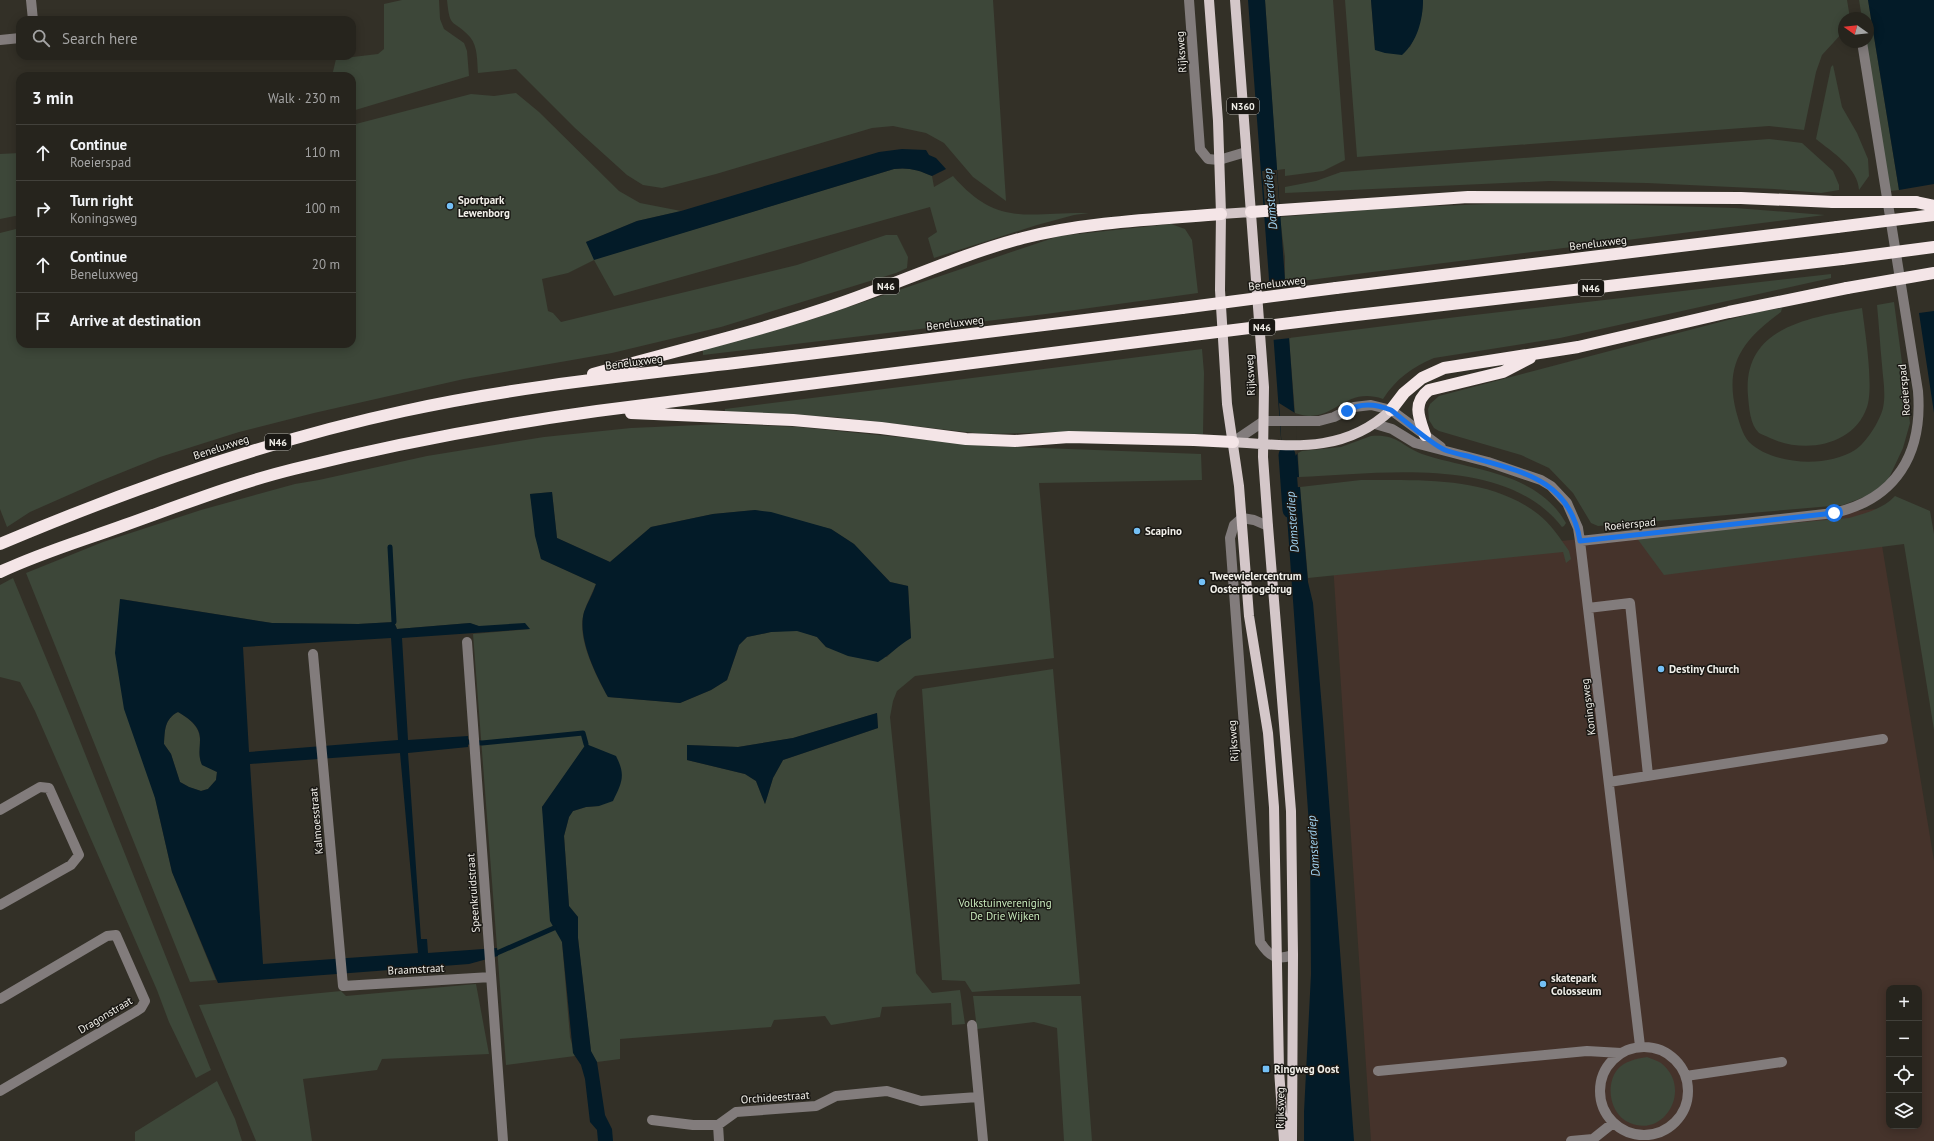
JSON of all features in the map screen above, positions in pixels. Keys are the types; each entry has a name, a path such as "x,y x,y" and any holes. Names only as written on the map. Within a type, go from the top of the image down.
{"highway":[{"name":"N46","path":"1251,212 1468,197 1741,198 1833,202 1916,202 1934,206"},
{"name":"N46","path":"555,385 761,329 844,302 927,270 1023,238 1100,225 1221,214"},
{"name":"Beneluxweg","path":"0,544 59,519 164,479 278,442 403,411 555,385 1934,215"},
{"name":"N46","path":"0,572 179,505 293,469 412,442 502,424 1185,336 1934,247"},
{"path":"1391,410 1404,393 1422,378 1444,368 1578,347 1729,312 1847,288 1934,273"},
{"path":"1425,435 1417,409 1421,398 1429,390 1503,372 1540,353"},
{"name":"N46","path":"597,411 793,420 973,440 1015,441 1069,438 1233,442"}],"main road":[{"name":"Rijksweg","path":"1209,0 1219,160 1221,214 1220,290 1227,404 1239,486 1249,616 1268,733 1272,770 1278,957 1279,1070 1284,1141"},
{"name":"Rijksweg","path":"1235,0 1264,387 1265,484 1291,810 1293,955 1292,1141"},
{"name":"N46","path":"1221,214 1251,212"},
{"path":"1233,442 1282,445 1332,442 1346,439 1375,424 1391,410"}],"street":[{"path":"31,0 33,16"},
{"name":"Rijksweg","path":"1189,0 1200,149 1208,159 1219,160"},
{"path":"0,40 16,38"},
{"name":"Roeierspad","path":"1580,541 1834,513 1847,510 1866,502 1884,490 1902,469 1910,456 1916,441 1918,429 1918,392 1863,48"},
{"path":"1219,160 1246,152"},
{"path":"1233,442 1264,421 1296,422 1327,419 1362,405 1381,406 1391,410"},
{"name":"Koningsweg","path":"1391,410 1444,450"},
{"name":"Koningsweg","path":"1375,424 1392,429 1415,443 1530,475 1551,486 1567,503 1574,515 1580,541 1640,1046"},
{"path":"1242,518 1254,520 1268,526"},
{"name":"Rijksweg","path":"1242,518 1234,526 1230,538 1260,942 1268,954 1278,957"},
{"path":"1588,608 1630,603 1648,775"},
{"name":"Speenkruidstraat","path":"467,642 503,1141"},
{"name":"Kalmoesstraat","path":"313,654 342,986"},
{"path":"1609,782 1883,739"},
{"path":"0,810 40,787 49,788 79,855 71,865 0,905"},
{"name":"Dragonstraat","path":"0,999 107,936 116,935 145,1001 141,1008 135,1012 0,1091"},
{"path":"1278,957 1293,955"},
{"name":"Braamstraat","path":"342,986 491,977"},
{"path":"972,1025 983,1141"},
{"path":"1640,1046 1659,1049 1668,1053 1681,1067 1686,1076 1688,1095 1682,1113 1669,1127 1652,1138 1631,1134 1613,1123 1602,1106 1600,1086 1606,1067 1621,1053 1640,1046"},
{"path":"1378,1071 1587,1051 1621,1053"},
{"path":"1686,1076 1782,1062"},
{"name":"Orchideestraat","path":"718,1125 736,1112 816,1106 836,1096 887,1091 921,1101 978,1097"},
{"path":"652,1120 693,1125 718,1125 719,1141"},
{"path":"1571,1141 1593,1139 1613,1123"}],"shaded area":[{"path":"1876,509 1934,861 1934,1141 1371,1141 1333,564"}],"green space":[{"path":"402,0 439,0 440,19 444,29 464,43 467,51 469,76 356,110 356,72 333,72 336,60 356,60 356,57 378,54 384,49 384,4"},
{"path":"447,0 993,0 1006,201 973,177 944,143 926,133 893,126 872,128 716,174 662,188 643,185 627,175 575,128 516,69 478,73 477,54 473,41 451,20"},
{"path":"1265,0 1333,0 1345,160 1323,171 1285,176 1285,169 1277,170"},
{"path":"1345,0 1371,0 1375,50 1410,47 1419,24 1423,0 1847,0 1849,12 1838,12 1838,38 1822,55 1816,72 1804,130 1769,126 1357,157"},
{"path":"1859,0 1868,0 1870,12 1861,12"},
{"path":"1874,37 1899,190 1890,191 1866,48 1874,48"},
{"path":"1833,65 1842,107 1857,133 1868,159 1869,176 1859,190 1858,182 1849,168 1843,161 1816,139 1831,67"},
{"path":"516,93 539,112 619,191 640,203 681,211 637,221 586,242 595,259 899,168 923,172 932,176 934,187 953,176 969,192 985,204 1015,214 1031,215 1089,213 1074,215 1037,225 934,258 928,238 937,232 930,207 614,296 594,260 568,273 542,279 548,311 553,313 561,322 797,265 886,235 897,235 908,257 907,268 896,273 721,327 612,353 464,379 314,413 239,432 160,457 98,482 30,512 7,527 0,509 0,233 16,229 16,348 356,348 356,124 471,94 494,96"},
{"path":"1769,139 1802,143 1833,171 1839,185 1839,190 1821,193 1774,189 1647,183 1549,181 1285,193 1285,187 1316,181 1341,172"},
{"path":"16,153 16,216 0,219 0,154"},
{"path":"1541,202 1735,208 1825,215 1285,283 1285,257 1280,217 1389,208"},
{"path":"1171,224 1185,229 1192,240 1198,293 1046,314 703,355 703,349 810,320 1059,236"},
{"path":"1831,274 1831,278 1560,338 1434,358 1405,374 1393,385 1383,399 1369,396 1357,397 1319,415 1308,416 1295,413 1289,338"},
{"path":"1894,302 1910,423 1903,448 1887,482 1872,494 1843,505 1598,526 1591,523 1573,493 1549,468 1521,455 1439,431 1434,428 1429,420 1428,409 1430,404 1439,396 1758,312 1782,308 1781,312 1757,332 1740,354 1735,366 1733,379 1733,394 1736,411 1744,435 1749,442 1759,450 1786,459 1800,461 1830,460 1843,456 1859,447 1872,431 1879,419 1884,403 1884,392 1877,305"},
{"path":"1862,308 1868,359 1870,386 1869,398 1867,407 1860,420 1851,431 1840,438 1812,446 1783,443 1759,433 1752,421 1748,396 1749,373 1756,354 1768,340 1783,330 1801,322 1821,316"},
{"path":"1202,349 1204,373 1203,434 1071,432 984,434 835,417 725,412 725,409"},
{"path":"724,424 798,427 988,446 1201,454 1202,480 1039,483 1054,658 915,676 897,691 893,701 890,717 916,973 932,993 960,990 965,1024 952,1025 951,1003 882,1007 880,1017 831,1025 825,1016 774,1020 771,1027 620,1039 620,1059 597,1062 591,1052 578,938 578,917 569,906 564,836 569,817 573,811 586,807 599,806 586,745 542,807 562,942 570,1037 575,1056 506,1065 473,634 530,629 478,626 470,623 397,629 394,622 358,624 272,623 121,599 155,798 172,872 216,980 190,982 26,573 103,542 201,510 295,484 427,456 544,437 631,428","holes":["552,492 557,538 610,562 651,527 713,514 755,510 831,529 854,544 890,582 908,586 911,638 898,645 887,657 826,647 817,637 797,630 771,632 747,637 739,645 727,680 711,690 680,703 608,697 588,656 583,633 582,622 584,612 596,584 541,559 530,494","877,713 878,728 783,760 773,778 765,804 756,781 745,774 687,760 687,745 738,747 793,738"]},
{"path":"1371,436 1387,437 1399,441 1422,454 1502,475 1521,483 1538,493 1553,506 1566,523 1562,527 1538,504 1508,488 1475,478 1402,472 1299,477 1298,453 1302,451 1341,447"},
{"path":"1361,480 1406,480 1453,483 1498,493 1519,502 1543,518 1566,546 1571,559 1566,563 1563,552 1308,578 1300,487"},
{"path":"1895,496 1930,511 1934,534 1934,730 1904,544 1664,575 1636,537 1849,518 1880,507"},
{"path":"13,578 70,716 211,1070 196,1078 169,1022 157,990 35,711 20,682 0,677 0,585"},
{"name":"Volkstuinvereniging De Drie Wijken","path":"1053,669 1080,984 972,992 965,981 942,980 922,689"},
{"path":"178,712 189,720 198,731 202,764 217,772 216,780 208,789 201,791 180,782 171,754 164,744 166,726 170,718"},
{"path":"476,984 489,1054 382,1059 377,1070 303,1079 312,1141 256,1141 199,1005 341,991 346,996"},
{"path":"973,996 1081,996 1092,1141 1064,1141 1057,1028 1034,1022 977,1029"},
{"path":"1647,1057 1661,1063 1670,1073 1675,1085 1671,1108 1664,1117 1654,1123 1643,1126 1630,1123 1618,1114 1612,1100 1611,1084 1617,1070 1623,1064"},
{"path":"217,1081 235,1119 242,1141 135,1141 135,1132"}],"water":[{"path":"1248,0 1265,0 1299,477 1284,478"},
{"path":"1371,0 1423,0 1422,15 1418,30 1412,44 1402,55 1375,50"},
{"path":"1868,0 1934,0 1934,184 1899,190 1874,37 1874,12 1870,12"},
{"path":"902,149 926,150 929,155 936,158 946,169 932,176 923,172 904,168 894,169 594,260 586,242 637,221 681,211 879,152"},
{"path":"1934,311 1934,413 1919,313"},
{"path":"1300,487 1308,582 1313,603 1323,720 1354,1141 1304,1141 1304,1112 1311,974 1310,839 1285,488"},
{"path":"552,492 557,538 610,562 651,527 713,514 755,510 771,512 831,529 854,544 890,582 908,586 911,638 878,662 848,656 826,647 817,637 797,631 771,632 747,637 739,645 727,680 711,690 680,703 608,697 593,667 585,645 583,633 584,612 596,584 541,559 535,536 530,494"},
{"path":"120,599 272,623 358,624 394,622 397,629 470,623 479,626 525,623 530,629 402,638 408,740 468,736 468,747 408,753 421,939 427,939 428,953 497,948 498,956 469,964 218,983 172,872 155,798 124,709 115,653","holes":["391,638 398,740 249,752 243,647","178,712 182,714 193,723 200,735 200,756 202,765 217,772 216,780 208,789 201,791 180,782 171,754 164,744 166,726 173,715","400,753 418,953 263,964 250,764"]},
{"path":"877,713 878,728 783,760 773,778 765,804 756,781 745,774 687,760 687,745 738,747 793,738"},
{"path":"586,744 616,756 622,774 621,784 613,801 599,806 586,807 573,811 569,817 564,836 569,906 578,917 578,938 591,1051 597,1062 605,1115 612,1129 613,1141 598,1141 597,1130 590,1122 585,1079 581,1065 573,1053 562,942 550,921 542,807"}],"pier":[{"path":"1277,170 1280,217 1266,218 1262,171"},
{"path":"1287,282 1291,338 1272,340 1268,285"},
{"path":"1279,403 1295,413 1298,453 1283,468"}],"waterway":[{"name":"Damsterdiep","path":"1287,455 1291,510"},
{"path":"390,547 394,622"},
{"path":"468,742 482,743 583,733 586,744"},
{"path":"497,953 554,928"}],"place":[{"name":"Sportpark Lewenborg","path":"450,206"},
{"name":"Scapino","path":"1137,531"},
{"name":"Tweewielercentrum Oosterhoogebrug","path":"1202,582"},
{"name":"Destiny Church","path":"1661,669"},
{"name":"skatepark Colosseum","path":"1543,984"},
{"name":"Ringweg Oost","path":"1266,1069"}],"route":[{"path":"1347,411 1362,405 1381,406 1391,410 1444,450 1488,462 1541,480 1551,486 1567,503 1574,515 1580,541 1834,513"}]}
